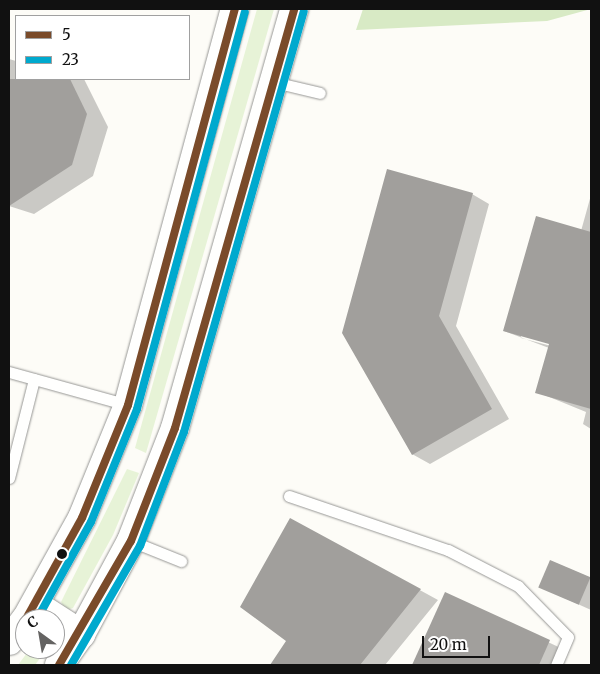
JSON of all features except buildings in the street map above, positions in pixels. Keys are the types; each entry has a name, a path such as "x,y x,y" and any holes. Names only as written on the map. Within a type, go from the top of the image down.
{"street":[{"path":"32,609 82,518 128,405 235,9"},
{"path":"63,664 131,541 175,428 294,9"},
{"path":"65,628 81,634"}],"lane":[{"path":"274,82 320,93"},
{"path":"9,372 128,405"},
{"path":"9,478 34,379"},
{"path":"289,496 448,550 518,586 568,637 556,665"},
{"path":"131,541 181,561"}],"green space":[{"path":"257,9 274,9 146,453 135,448"},
{"path":"363,9 591,9 547,21 356,30"},
{"path":"127,469 139,473 113,535 73,608 65,610 61,602"},
{"path":"22,659 40,659 35,665 18,665"}],"transit line":[{"name":"5","path":"32,609 82,518 128,405 235,9"},
{"name":"5","path":"59,665 131,541 175,428 294,9"},
{"name":"23","path":"43,609 91,522 137,409 245,12"},
{"name":"23","path":"71,665 140,546 184,432 304,12"}]}
